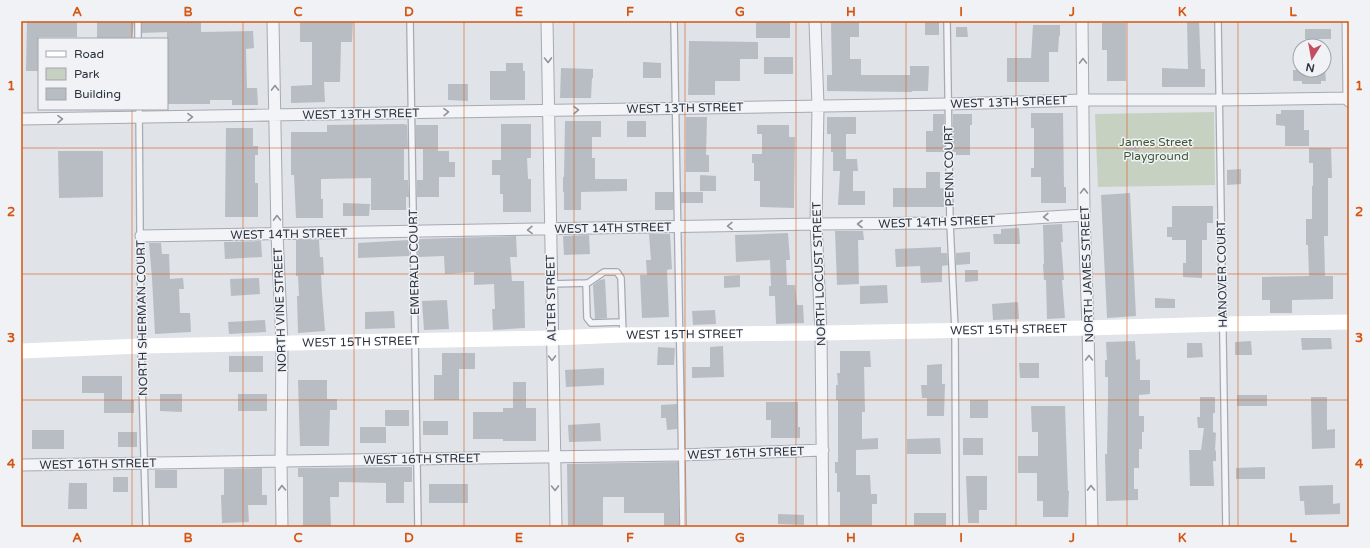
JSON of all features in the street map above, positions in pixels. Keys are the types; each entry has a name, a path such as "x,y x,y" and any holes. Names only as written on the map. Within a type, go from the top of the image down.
{"main road":[{"name":"WEST 15TH STREET","path":"21,350 141,346 552,338 623,328 679,335 821,334 1349,322"}],"street":[{"name":"NORTH VINE STREET","path":"274,21 277,234 282,343 282,527"},
{"name":"ALTER STREET","path":"547,21 556,527"},
{"name":"NORTH LOCUST STREET","path":"814,21 818,106 816,224 821,334 823,527"},
{"name":"NORTH JAMES STREET","path":"1082,21 1084,215 1092,527"},
{"path":"1348,21 1349,99"},
{"name":"WEST 13TH STREET","path":"21,119 139,113 275,115 948,104 1084,100 1349,99"},
{"name":"WEST 14TH STREET","path":"141,236 950,223 1084,215"},
{"name":"WEST 16TH STREET","path":"21,465 682,455 823,450"}],"lane":[{"path":"138,21 138,38"},
{"name":"EMERALD COURT","path":"410,21 418,527"},
{"path":"674,21 683,527"},
{"name":"PENN COURT","path":"947,21 950,223 955,330 956,527"},
{"name":"HANOVER COURT","path":"1218,21 1226,527"},
{"name":"NORTH SHERMAN COURT","path":"139,113 141,346 146,527"},
{"path":"551,284 586,283 604,272 617,272 621,278 623,328 591,323 587,318 586,283"}],"green space":[{"name":"James Street Playground","path":"1214,112 1215,185 1098,187 1095,114"}],"building":[{"path":"27,21 77,21 77,37 39,37 38,71 26,71"},
{"path":"97,21 134,21 132,38 97,38"},
{"path":"142,21 201,21 201,32 253,31 254,48 246,49 247,88 257,88 258,105 232,105 232,100 210,100 210,104 168,104 167,32 142,33"},
{"path":"300,21 353,21 352,42 341,42 340,82 324,82 325,102 291,103 291,86 312,85 312,42 300,42"},
{"path":"756,21 790,21 790,38 756,38"},
{"path":"831,21 859,21 859,37 850,37 850,59 861,59 861,75 910,75 910,66 929,66 928,91 827,91 827,75 832,75"},
{"path":"925,21 939,21 939,35 925,35"},
{"path":"1187,21 1199,21 1201,69 1205,69 1205,87 1162,87 1162,68 1188,69"},
{"path":"1102,23 1126,23 1126,81 1107,81 1107,50 1102,50"},
{"path":"1033,25 1060,25 1058,52 1049,52 1049,82 1007,82 1007,58 1031,58"},
{"path":"956,27 967,27 968,37 956,37"},
{"path":"1305,29 1331,29 1331,38 1305,38"},
{"path":"689,41 758,42 758,59 740,59 740,81 715,81 715,95 688,95"},
{"path":"764,57 793,57 793,74 764,74"},
{"path":"643,62 661,63 661,78 643,78"},
{"path":"506,63 523,63 523,71 525,71 525,100 490,100 490,71 506,71"},
{"path":"561,68 593,69 591,98 560,98"},
{"path":"1293,78 1326,78 1326,81 1321,81 1321,84 1302,84 1302,81 1293,81"},
{"path":"448,84 468,84 468,101 448,100"},
{"path":"1281,110 1304,110 1304,130 1309,130 1309,146 1285,146 1285,126 1276,125 1276,114 1281,114"},
{"path":"1031,113 1063,113 1064,187 1066,187 1066,203 1041,203 1041,177 1031,177 1031,168 1034,168 1034,128 1031,128"},
{"path":"933,114 944,114 945,152 926,152 926,131 933,131"},
{"path":"953,114 972,114 972,125 970,125 970,155 956,155 956,152 953,152"},
{"path":"686,117 707,117 706,155 709,155 709,172 686,172"},
{"path":"827,117 856,117 856,134 846,134 846,159 857,159 858,171 853,171 853,191 865,191 865,205 838,205 840,171 833,171 831,134 827,134"},
{"path":"565,121 601,121 601,137 592,137 592,158 595,158 595,179 627,179 627,191 581,192 581,210 564,210 563,177"},
{"path":"627,121 646,121 646,137 627,137"},
{"path":"501,124 531,124 531,158 527,158 528,179 531,179 531,212 503,212 503,194 500,194 500,175 492,175 492,160 501,160"},
{"path":"327,125 407,125 408,149 404,149 404,180 408,180 409,197 406,197 406,210 371,210 371,178 321,179 323,218 296,218 294,175 291,175 291,132 327,132"},
{"path":"416,125 438,125 438,151 449,151 449,162 455,162 455,177 439,177 439,197 417,197 417,180 423,180 423,149 416,149"},
{"path":"757,125 789,125 789,137 795,137 794,208 760,207 760,181 754,181 754,163 752,163 752,154 762,154 762,134 757,134"},
{"path":"226,128 253,128 253,146 258,146 258,155 255,155 255,183 258,183 258,217 225,217"},
{"path":"1128,140 1139,140 1139,151 1128,151"},
{"path":"1309,148 1331,148 1332,178 1328,178 1328,236 1324,236 1325,276 1333,276 1333,299 1292,300 1292,313 1270,313 1270,300 1262,300 1262,277 1309,276 1308,245 1306,245 1306,219 1312,219 1313,163 1309,163"},
{"path":"58,151 103,151 103,197 59,198"},
{"path":"1241,169 1241,184 1227,185 1227,170"},
{"path":"926,172 940,172 940,188 944,188 944,207 893,207 893,188 926,188"},
{"path":"700,175 716,176 716,191 700,191"},
{"path":"655,192 673,192 673,210 655,210"},
{"path":"681,192 703,192 703,203 681,203"},
{"path":"1130,193 1136,316 1107,318 1101,195"},
{"path":"343,203 370,204 369,216 343,216"},
{"path":"1172,206 1213,206 1213,223 1207,223 1207,240 1202,240 1202,278 1183,277 1183,263 1186,263 1186,240 1172,240 1172,237 1167,237 1167,227 1172,227"},
{"path":"1062,224 1063,242 1061,242 1064,280 1062,280 1065,318 1047,319 1046,280 1044,280 1043,264 1043,225"},
{"path":"1019,228 1020,244 994,244 993,234 1001,234 1001,229"},
{"path":"835,231 863,231 864,240 858,240 859,284 837,285"},
{"path":"788,233 790,260 786,260 787,285 795,285 797,305 803,305 804,323 776,324 775,296 769,296 769,286 771,286 770,260 736,262 735,235"},
{"path":"649,234 670,234 672,269 667,270 669,317 642,318 640,275 647,275 646,260 651,260"},
{"path":"589,235 590,254 564,255 563,236"},
{"path":"516,236 517,257 510,257 512,281 524,281 525,328 493,330 492,309 495,309 494,284 474,285 474,272 445,274 444,256 418,257 418,239"},
{"path":"296,240 319,240 320,257 323,257 324,275 321,275 325,331 298,333 297,296 299,296 298,276 296,276"},
{"path":"409,240 409,256 358,258 358,243"},
{"path":"261,241 262,257 225,259 224,242"},
{"path":"149,243 161,243 162,254 169,254 170,279 183,278 184,289 179,289 180,313 190,313 191,332 155,334"},
{"path":"941,247 941,253 947,253 948,265 942,266 942,282 921,283 920,266 896,267 895,249"},
{"path":"970,252 970,264 956,265 956,253"},
{"path":"965,270 978,270 978,281 965,282"},
{"path":"740,275 740,287 724,288 724,276"},
{"path":"259,278 260,294 231,296 230,279"},
{"path":"605,279 607,318 595,319 593,285 600,280"},
{"path":"887,285 888,303 860,304 860,286"},
{"path":"1155,298 1175,299 1175,308 1155,308"},
{"path":"447,300 449,329 424,330 422,301"},
{"path":"1018,302 1019,319 993,320 992,304"},
{"path":"715,310 716,324 693,325 692,311"},
{"path":"394,311 395,328 365,329 365,312"},
{"path":"265,320 266,332 229,334 228,322"},
{"path":"1301,338 1331,338 1332,349 1302,350"},
{"path":"1135,341 1136,360 1140,359 1140,380 1150,380 1150,394 1139,395 1139,416 1144,416 1144,432 1142,432 1142,449 1139,449 1139,468 1134,468 1134,489 1138,489 1138,500 1106,501 1105,454 1107,454 1108,377 1105,377 1105,360 1107,360 1106,342"},
{"path":"1251,341 1252,355 1235,355 1235,342"},
{"path":"1187,343 1202,343 1203,357 1187,358"},
{"path":"723,346 724,377 692,378 692,367 710,367 710,347"},
{"path":"658,347 675,348 674,365 657,365"},
{"path":"840,351 870,351 871,367 864,367 865,412 862,412 862,439 878,438 878,449 856,450 856,475 870,475 871,494 877,494 877,504 872,504 872,527 840,527 840,492 837,492 837,473 835,473 835,462 838,462 838,400 836,400 836,385 838,385 837,373 840,373"},
{"path":"442,353 475,353 475,369 459,369 459,400 434,400 434,375 442,375"},
{"path":"229,356 263,356 263,372 229,372"},
{"path":"1019,363 1039,363 1039,378 1020,378"},
{"path":"942,364 942,384 945,384 944,416 927,416 927,398 922,398 921,385 927,385 927,365"},
{"path":"604,368 604,385 566,387 565,370"},
{"path":"82,376 122,376 122,400 134,400 134,413 104,413 104,393 82,393"},
{"path":"298,380 327,380 327,399 337,399 337,410 330,410 329,446 300,446"},
{"path":"513,382 526,382 526,408 536,408 536,441 473,439 473,412 503,412 503,408 513,408"},
{"path":"160,394 182,394 182,412 160,411"},
{"path":"238,394 267,394 267,411 238,411"},
{"path":"1237,395 1267,395 1267,406 1237,406"},
{"path":"1200,397 1215,397 1215,413 1213,413 1213,432 1216,433 1216,461 1213,461 1214,486 1190,486 1189,450 1201,450 1204,428 1198,428 1197,417 1200,417"},
{"path":"1311,397 1327,397 1327,430 1335,429 1335,448 1312,449"},
{"path":"970,400 988,400 988,418 970,418"},
{"path":"766,402 798,402 798,427 800,427 800,438 771,438 771,420 766,420"},
{"path":"677,404 677,429 667,430 666,418 661,418 661,405"},
{"path":"1031,406 1065,406 1069,491 1068,517 1043,517 1043,501 1037,501 1037,473 1018,473 1018,456 1038,456 1038,432 1032,432"},
{"path":"385,410 409,410 409,426 385,426"},
{"path":"423,421 448,421 448,435 423,435"},
{"path":"600,423 601,441 569,442 568,425"},
{"path":"360,427 386,427 386,443 360,443"},
{"path":"32,430 64,430 64,449 32,449"},
{"path":"118,432 137,432 137,447 118,447"},
{"path":"940,438 941,454 907,454 907,439"},
{"path":"963,438 983,438 983,455 963,455"},
{"path":"678,462 679,526 664,526 664,513 624,513 624,497 603,497 603,527 568,527 567,464"},
{"path":"412,467 412,482 404,482 404,503 386,503 386,483 339,482 339,497 330,497 331,527 303,527 303,477 298,477 298,468"},
{"path":"1265,467 1265,479 1236,479 1236,468"},
{"path":"262,468 262,495 267,495 267,505 248,505 249,522 222,523 221,495 224,495 224,469"},
{"path":"155,470 177,470 177,488 155,488"},
{"path":"966,476 987,476 987,510 979,510 979,523 968,523"},
{"path":"113,477 128,477 128,492 113,492"},
{"path":"69,483 87,483 87,509 68,509"},
{"path":"429,484 468,484 468,503 429,503"},
{"path":"1333,485 1333,504 1340,503 1340,514 1305,515 1304,501 1300,501 1299,486"},
{"path":"914,513 946,513 946,527 914,527"},
{"path":"778,514 804,515 804,525 778,524"}]}
